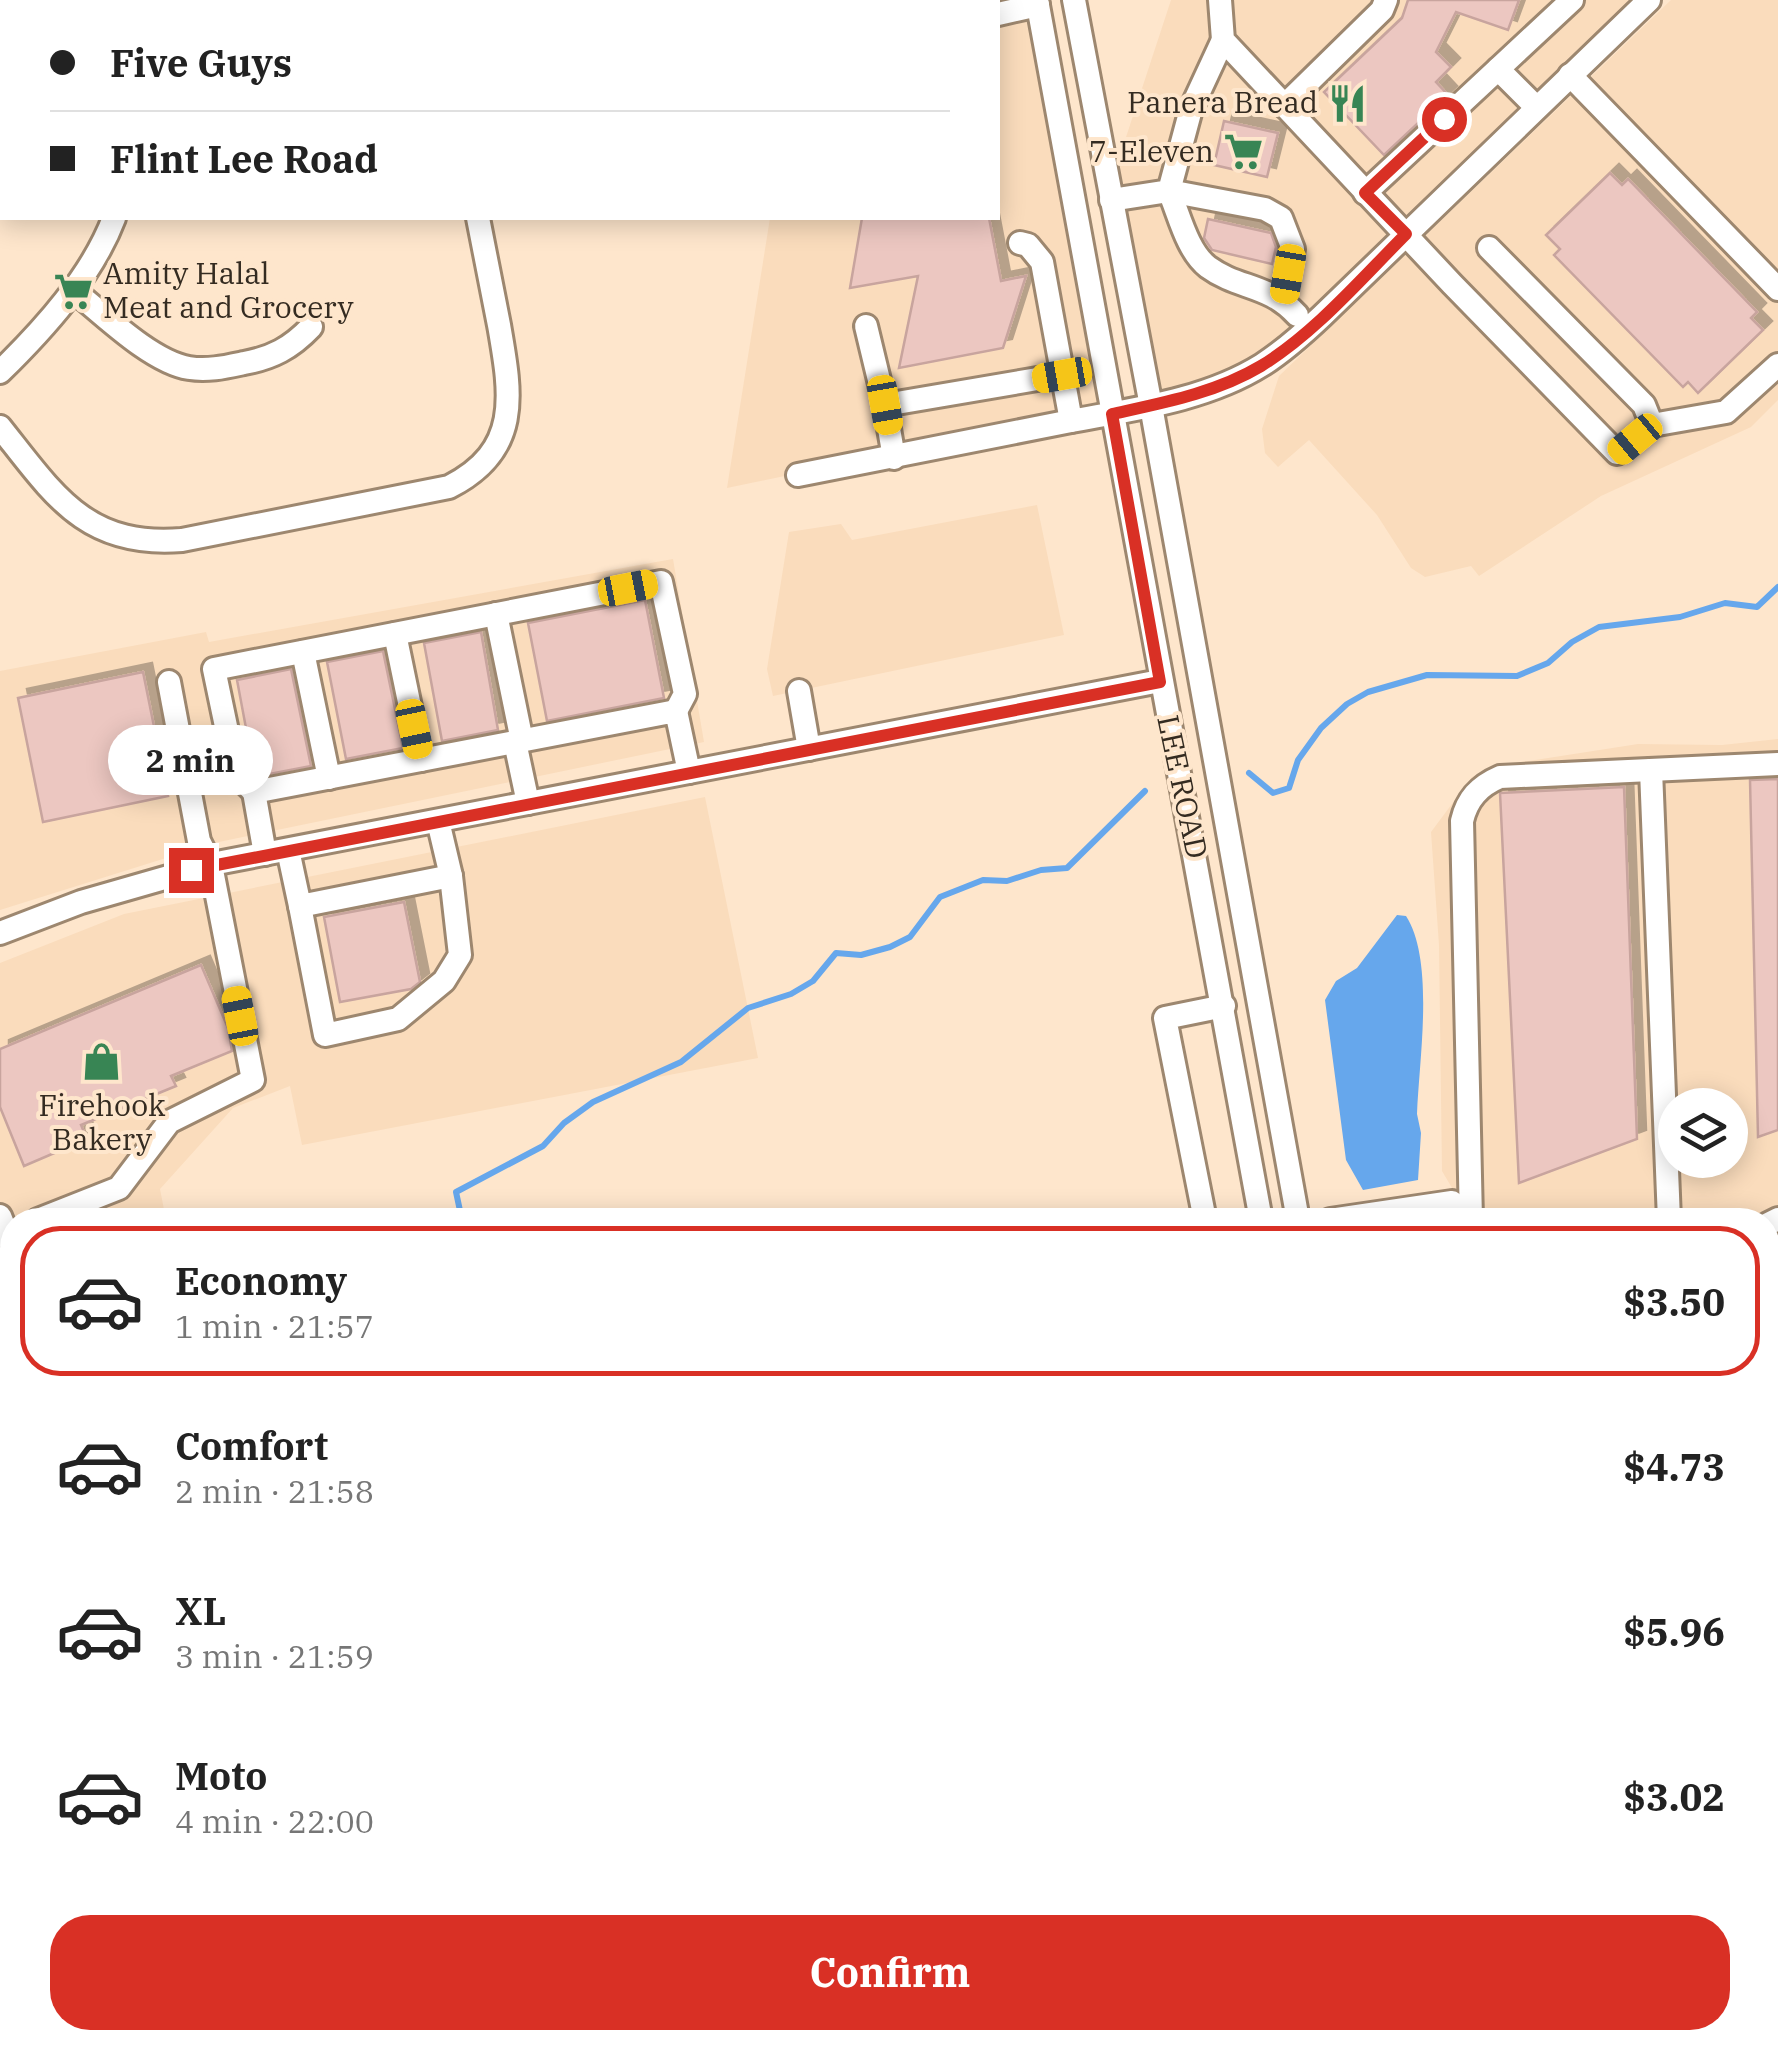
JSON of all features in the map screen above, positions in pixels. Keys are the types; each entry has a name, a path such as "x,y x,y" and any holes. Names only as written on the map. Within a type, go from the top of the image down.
{"street":[{"name":"LEE ROAD","path":"1074,0 1296,1208"},
{"path":"1111,200 1169,190 1265,210 1280,218 1292,249 1290,307 1208,267 1195,252 1169,190 1191,109 1222,40 1220,0"},
{"path":"1284,106 1382,10 1386,0"},
{"path":"1365,193 1498,69 1549,12 1572,0"},
{"path":"798,475 1151,406 1195,394 1259,367 1322,316 1648,0"},
{"name":"LEE ROAD","path":"1038,3 1259,1208"},
{"path":"1000,13 1038,3"},
{"path":"1222,40 1618,454 1652,425 1726,412 1778,365"},
{"path":"1498,69 1536,107"},
{"path":"1570,75 1778,289"},
{"path":"0,372 90,267 113,220"},
{"path":"0,427 69,510 108,533 140,541 182,540 449,487 481,466 493,451 502,435 510,398 478,220"},
{"path":"1020,244 1028,245 1042,262 1071,421"},
{"path":"1488,248 1644,405 1652,425"},
{"path":"72,289 160,357 190,368 209,370 263,360 282,352 311,327"},
{"path":"866,326 894,458"},
{"path":"885,405 1062,375"},
{"path":"438,821 451,876 460,955 444,981 398,1019 324,1035 300,906 254,792 236,774 214,669 661,582 686,694 676,712 689,772"},
{"path":"496,614 528,804"},
{"path":"394,634 421,760"},
{"path":"303,652 329,778"},
{"path":"68,1208 119,1188 169,1122 252,1080 211,865 199,841 169,682"},
{"path":"0,933 81,902 211,865 1160,682"},
{"path":"799,690 809,749"},
{"path":"254,792 676,712"},
{"path":"1471,1208 1462,821 1465,806 1488,782 1500,777 1778,764"},
{"path":"1651,770 1669,1208"},
{"path":"300,906 451,876"},
{"path":"1204,1208 1164,1018 1224,1006"},
{"path":"1411,1208 1452,1202 1458,1208"}],"shaded area":[{"path":"1000,0 1027,0 1105,409 727,488 770,220 1000,220"},
{"path":"1171,0 1649,0 1283,351 1151,406 1109,189"},
{"path":"1671,0 1778,0 1778,400 1751,427 1601,496 1479,576 1471,566 1425,577 1411,568 1377,515 1309,440 1278,467 1265,453 1262,429 1279,376"},
{"path":"1037,505 1064,635 773,696 767,669 789,532 841,524 852,540"},
{"path":"673,559 704,742 214,843 0,910 0,671 206,632 209,642"},
{"path":"1778,739 1778,1208 1464,1208 1442,1171 1439,945 1431,832 1472,777 1496,766 1638,744 1722,745"},
{"path":"705,797 758,1058 302,1145 290,1086 233,1108 160,1189 164,1208 0,1208 0,963 124,914"}],"water":[{"path":"1397,915 1406,916 1415,935 1423,984 1418,1180 1363,1190 1346,1160 1325,1000 1336,981 1357,968"}],"building":[{"path":"1408,0 1519,0 1508,30 1456,12 1436,52 1451,67 1436,82 1448,95 1384,155 1324,92 1402,18"},
{"path":"1224,121 1278,133 1267,177 1214,165"},
{"path":"1610,173 1622,185 1628,179 1757,312 1751,318 1763,330 1698,393 1688,382 1683,387 1554,255 1560,249 1546,235"},
{"path":"1208,219 1271,233 1276,247 1272,264 1212,250 1204,238"},
{"path":"862,220 989,220 1001,281 1026,276 1003,348 899,368 918,276 850,288"},
{"path":"645,600 664,698 547,721 528,623"},
{"path":"481,632 498,730 442,741 424,643"},
{"path":"383,651 403,748 346,759 327,662"},
{"path":"291,669 311,766 259,776 254,771 237,680"},
{"path":"143,672 168,796 43,822 18,698"},
{"path":"1778,779 1778,1130 1758,1137 1750,780"},
{"path":"1624,787 1637,1139 1519,1183 1500,793"},
{"path":"404,902 420,982 411,989 340,1002 324,917"},
{"name":"Firehook Bakery","path":"201,965 228,1028 232,1051 171,1076 176,1086 81,1125 87,1139 24,1166 0,1107 0,1049"}],"waterway":[{"path":"1249,773 1273,793 1289,788 1298,760 1321,728 1347,704 1368,692 1427,675 1517,676 1548,663 1572,642 1599,627 1680,617 1725,603 1757,607 1778,587"},
{"path":"459,1208 456,1192 543,1146 564,1123 593,1102 681,1062 748,1008 791,994 813,981 836,953 861,955 890,947 910,937 940,897 983,880 1007,881 1041,870 1067,868 1145,791"}],"place":[{"name":"Panera Bread","path":"1348,103"},
{"name":"7-Eleven","path":"1244,152"},
{"name":"Amity Halal Meat and Grocery","path":"73,291"},
{"name":"Firehook Bakery","path":"102,1062"}],"route":[{"path":"191,870 1160,682 1112,414 1195,394 1234,379 1259,367 1302,335 1406,234 1365,193 1444,119"}]}
